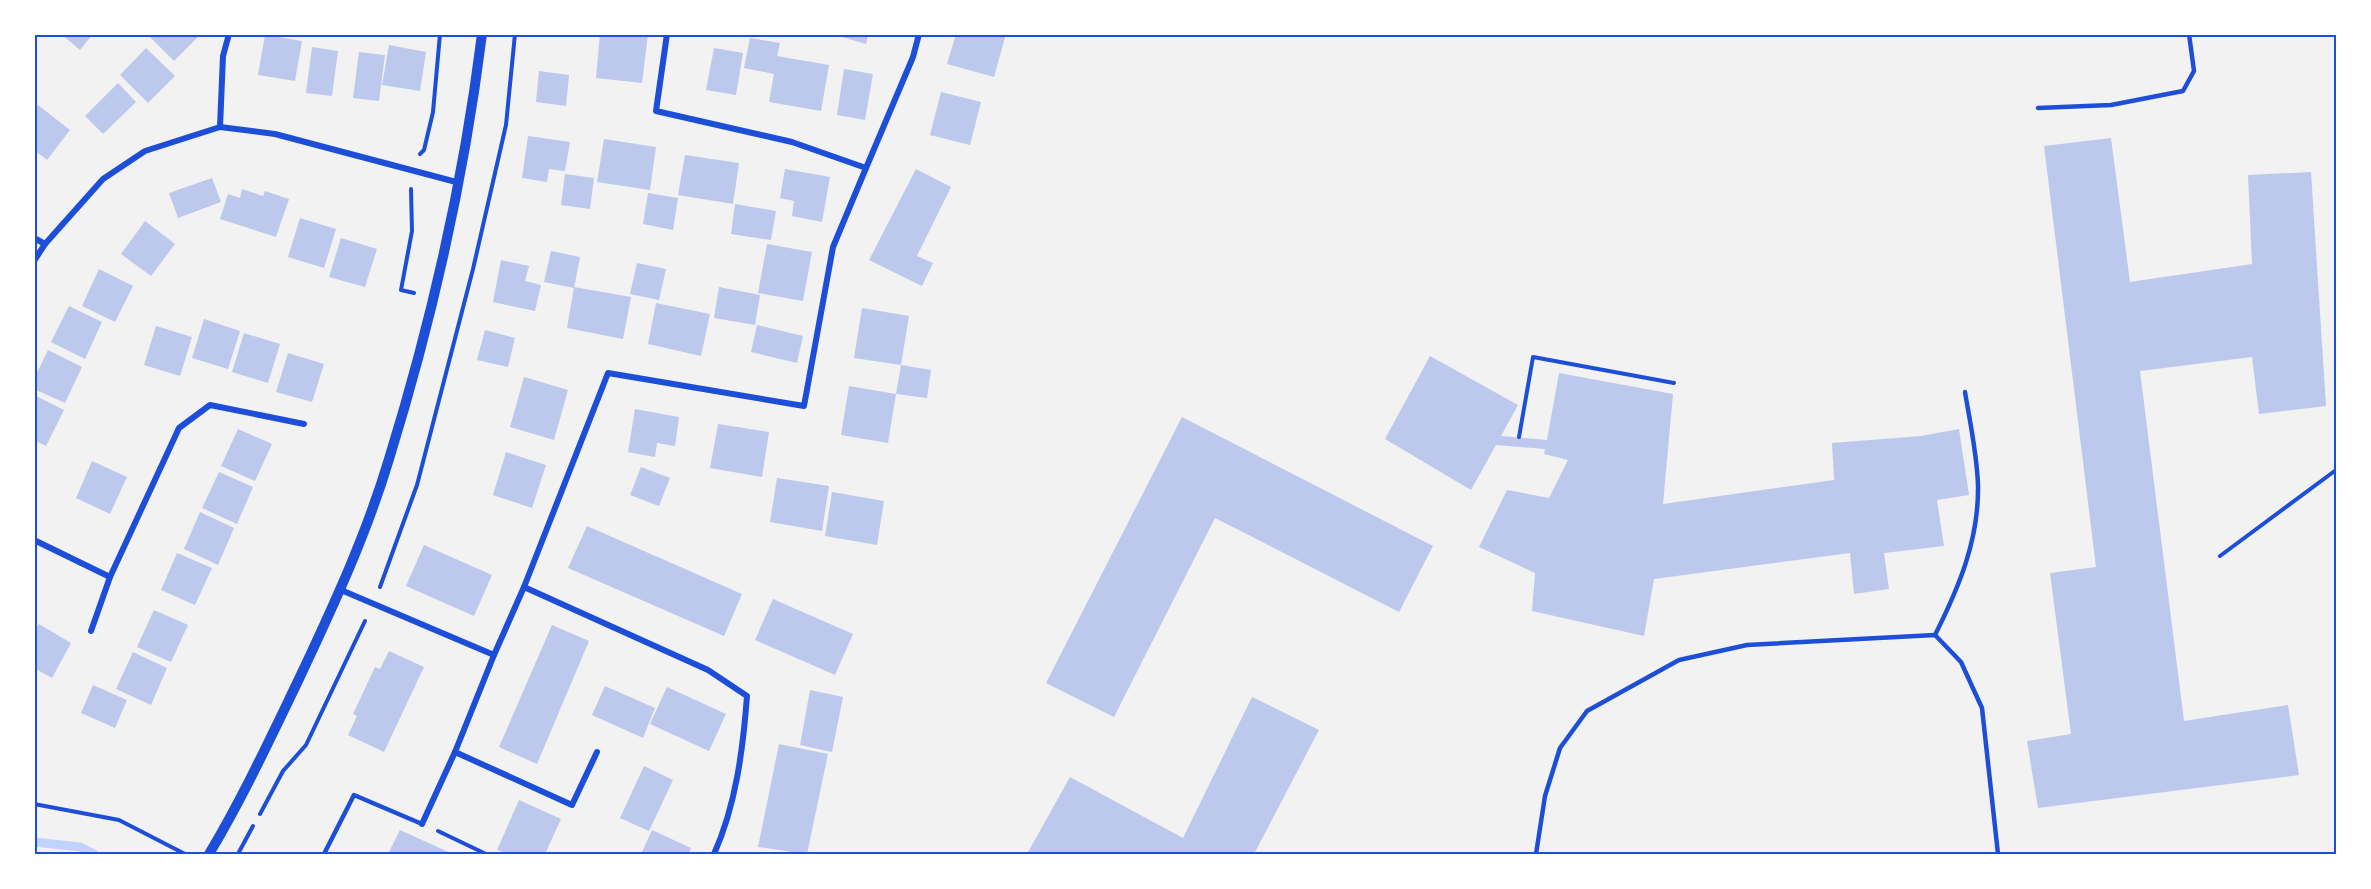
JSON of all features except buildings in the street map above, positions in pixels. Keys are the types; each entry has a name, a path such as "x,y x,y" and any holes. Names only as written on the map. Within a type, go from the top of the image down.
{"street":[{"path":"220,127 223,56 229,34"},
{"path":"209,855 280,717 341,590 389,460 433,298 460,183 482,34"},
{"path":"667,34 656,111 792,142 866,168"},
{"path":"422,824 455,752 524,587 608,373 804,406 833,247 913,57 920,34"},
{"path":"34,261 45,244 103,179 144,151 220,127 275,134 460,183"},
{"path":"34,238 45,244"},
{"path":"91,631 110,577 161,461 179,428 210,405 304,424"},
{"path":"34,540 110,577"},
{"path":"524,587 708,670 747,696 744,740 733,794 714,855"},
{"path":"341,590 494,655"},
{"path":"455,752 572,805 597,752"}],"lane":[{"path":"2038,108 2111,105 2183,91 2194,71 2189,34"},
{"path":"1935,635 1960,583 1973,541 1977,512 1978,483 1965,392"},
{"path":"1536,855 1545,796 1560,748 1587,711 1679,660 1747,645 1935,635 1961,662 1982,708 1998,855"},
{"path":"324,855 354,795 422,824"}],"path":[{"path":"1519,438 1533,357 1674,383"},
{"path":"2220,556 2337,470"},
{"path":"34,804 119,820 185,855"},
{"path":"422,824 486,855"}],"waterway":[{"path":"34,842 80,847 94,854"}]}
